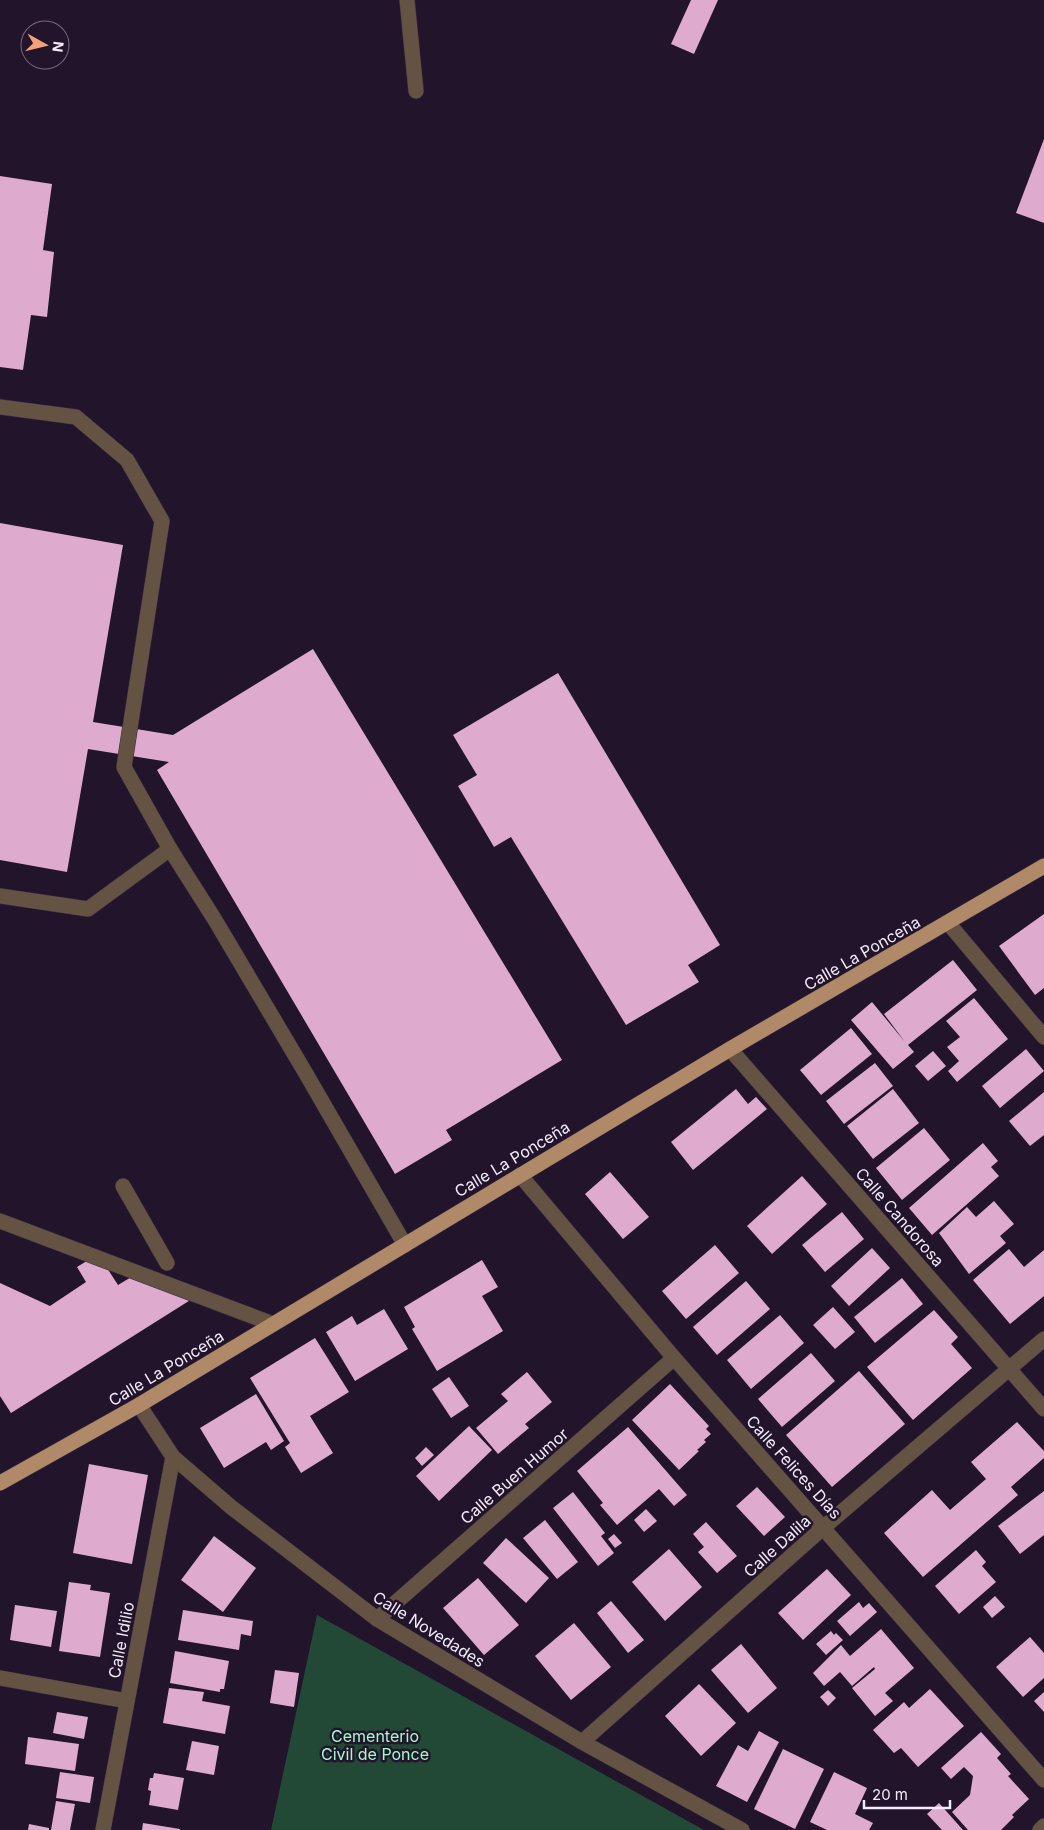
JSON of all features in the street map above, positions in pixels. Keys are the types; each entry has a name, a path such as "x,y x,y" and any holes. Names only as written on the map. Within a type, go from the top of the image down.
{"main road":[{"name":"Calle La Ponceña","path":"0,1483 139,1405 730,1049 949,924 1044,866"}],"street":[{"path":"407,0 416,90"},
{"path":"0,406 76,416 127,460 162,521 124,767 170,849 215,920 405,1245"},
{"path":"0,896 88,909 170,849"},
{"path":"949,924 1044,1037"},
{"name":"Calle Candorosa","path":"730,1049 1044,1409"},
{"name":"Calle Felices Días","path":"520,1175 674,1358 1044,1780"},
{"path":"123,1186 168,1264"},
{"path":"0,1221 273,1324"},
{"name":"Calle Dalila","path":"582,1742 824,1527 1044,1339"},
{"name":"Calle Buen Humor","path":"377,1619 674,1358"},
{"name":"Calle Novedades","path":"139,1405 173,1457 231,1507 377,1619 582,1742 742,1830"},
{"name":"Calle Idilio","path":"103,1830 173,1457"},
{"path":"0,1678 127,1701"},
{"path":"1040,1830 1044,1826"}],"green space":[{"name":"Cementerio Civil de Ponce","path":"317,1615 704,1830 271,1830"}],"building":[{"path":"691,0 718,0 694,54 671,44"},
{"path":"1044,139 1044,223 1016,213"},
{"path":"0,176 52,184 43,250 54,252 47,317 31,315 23,370 0,367"},
{"path":"0,523 123,545 93,722 173,735 313,649 562,1060 446,1130 452,1140 395,1174 157,770 169,762 88,749 67,872 0,860"},
{"path":"558,673 720,945 688,965 699,982 626,1025 511,837 494,847 458,786 477,775 453,735"},
{"path":"1044,914 1044,988 1035,995 999,946"},
{"path":"953,960 977,990 908,1045 914,1052 893,1069 851,1020 872,1002 905,1042 884,1014"},
{"path":"974,998 1008,1039 957,1082 948,1071 959,1061 947,1047 960,1037 946,1021"},
{"path":"851,1028 872,1054 821,1095 800,1070"},
{"path":"1026,1049 1044,1071 1000,1108 982,1086"},
{"path":"933,1051 946,1066 928,1081 915,1066"},
{"path":"875,1063 893,1086 844,1124 826,1101"},
{"path":"736,1089 748,1104 756,1097 767,1109 693,1170 671,1142"},
{"path":"893,1089 919,1123 873,1159 847,1126"},
{"path":"1044,1092 1044,1135 1030,1146 1009,1121"},
{"path":"924,1128 950,1160 902,1200 876,1168"},
{"path":"983,1143 998,1161 991,1167 999,1176 932,1235 909,1208"},
{"path":"610,1172 649,1217 623,1239 585,1194"},
{"path":"802,1176 827,1204 772,1254 747,1226"},
{"path":"994,1201 1014,1224 1000,1236 1006,1243 969,1274 939,1233 967,1207 976,1217"},
{"path":"842,1212 864,1239 825,1272 802,1245"},
{"path":"715,1245 739,1273 686,1319 662,1291"},
{"path":"872,1248 890,1268 849,1306 831,1286"},
{"path":"1009,1249 1024,1267 1044,1250 1044,1296 1010,1324 973,1280"},
{"path":"98,1254 118,1285 133,1276 192,1299 11,1413 0,1396 0,1283 50,1306 86,1282 77,1267"},
{"path":"482,1260 498,1287 482,1296 503,1331 437,1371 412,1329 415,1327 404,1307"},
{"path":"902,1278 923,1304 875,1343 854,1317"},
{"path":"746,1281 770,1309 717,1355 693,1327"},
{"path":"833,1307 855,1332 835,1349 813,1325"},
{"path":"384,1309 408,1349 355,1381 326,1332 352,1316 357,1325"},
{"path":"934,1310 958,1337 951,1344 972,1368 913,1420 867,1367"},
{"path":"780,1315 804,1343 751,1389 727,1360"},
{"path":"315,1338 349,1392 310,1416 333,1453 301,1473 285,1447 290,1443 250,1378"},
{"path":"811,1353 835,1381 782,1427 758,1399"},
{"path":"859,1371 905,1424 832,1487 786,1435"},
{"path":"527,1372 552,1402 525,1424 529,1428 498,1454 476,1428 508,1401 501,1394"},
{"path":"449,1377 469,1406 451,1418 432,1389"},
{"path":"670,1384 709,1426 706,1429 711,1434 704,1440 706,1442 697,1450 699,1451 679,1470 632,1420"},
{"path":"256,1394 284,1441 271,1450 266,1442 224,1468 200,1428"},
{"path":"1017,1422 1044,1451 1044,1458 1011,1487 1018,1495 923,1577 884,1533 932,1490 950,1510 986,1479 971,1462"},
{"path":"469,1426 492,1450 439,1501 416,1476"},
{"path":"628,1427 687,1495 674,1506 659,1489 617,1525 600,1505 603,1503 577,1471"},
{"path":"426,1447 434,1455 422,1466 415,1458"},
{"path":"89,1464 148,1475 132,1564 73,1553"},
{"path":"757,1487 785,1517 764,1536 736,1506"},
{"path":"1044,1491 1044,1535 1020,1554 998,1526"},
{"path":"573,1492 605,1533 601,1536 614,1553 598,1566 553,1508"},
{"path":"646,1509 657,1521 644,1532 634,1520"},
{"path":"545,1520 578,1562 557,1579 523,1538"},
{"path":"706,1522 737,1556 717,1573 698,1552 704,1547 693,1534"},
{"path":"614,1534 622,1543 615,1548 608,1539"},
{"path":"214,1536 256,1568 223,1612 181,1580"},
{"path":"506,1538 549,1578 526,1603 483,1563"},
{"path":"669,1549 702,1587 665,1621 632,1582"},
{"path":"976,1550 986,1562 982,1566 996,1582 959,1614 935,1586"},
{"path":"827,1569 851,1595 803,1640 778,1613"},
{"path":"478,1578 519,1625 484,1655 443,1608"},
{"path":"69,1582 91,1585 90,1590 110,1593 100,1657 59,1651"},
{"path":"995,1596 1005,1607 992,1618 983,1607"},
{"path":"611,1601 644,1640 628,1653 597,1613"},
{"path":"859,1602 863,1608 869,1603 877,1612 850,1636 837,1621"},
{"path":"15,1605 57,1611 51,1647 10,1640"},
{"path":"183,1610 253,1621 251,1636 241,1634 239,1650 178,1640"},
{"path":"574,1623 611,1667 571,1700 535,1656"},
{"path":"881,1629 914,1668 885,1693 893,1701 875,1716 852,1688 875,1669 874,1667 852,1686 840,1672 824,1686 813,1673 841,1645 850,1656"},
{"path":"831,1631 843,1640 826,1655 816,1644"},
{"path":"1030,1637 1044,1653 1044,1678 1023,1697 996,1667"},
{"path":"741,1644 777,1688 748,1713 711,1670"},
{"path":"175,1651 229,1661 224,1689 220,1689 220,1692 170,1683"},
{"path":"275,1670 299,1673 294,1707 270,1703"},
{"path":"699,1684 736,1723 701,1756 665,1716"},
{"path":"169,1688 204,1692 202,1701 230,1706 225,1734 163,1723"},
{"path":"930,1689 964,1726 918,1767 901,1748 894,1753 873,1730 904,1702 909,1708"},
{"path":"828,1690 836,1698 828,1706 820,1697"},
{"path":"1044,1692 1044,1712 1034,1701"},
{"path":"57,1712 88,1717 84,1739 53,1733"},
{"path":"759,1731 779,1742 747,1802 716,1786 738,1745 748,1751"},
{"path":"981,1732 1001,1754 997,1758 1011,1774 1008,1776 1029,1799 1012,1815 1014,1817 1001,1830 968,1830 952,1812 970,1795 973,1776 964,1767 951,1779 941,1768"},
{"path":"28,1737 79,1744 75,1771 25,1764"},
{"path":"192,1741 219,1746 214,1775 186,1770"},
{"path":"783,1749 824,1769 795,1829 754,1809"},
{"path":"60,1772 94,1777 90,1803 56,1798"},
{"path":"834,1772 867,1788 855,1814 873,1823 869,1830 827,1830 810,1822"},
{"path":"154,1773 184,1778 178,1810 149,1805 151,1791 148,1790 150,1778 153,1778"},
{"path":"56,1801 75,1804 70,1830 51,1830"},
{"path":"939,1803 963,1830 942,1830 927,1814"},
{"path":"143,1823 180,1829 180,1830 142,1830"},
{"path":"29,1824 49,1828 49,1830 28,1830"}]}
